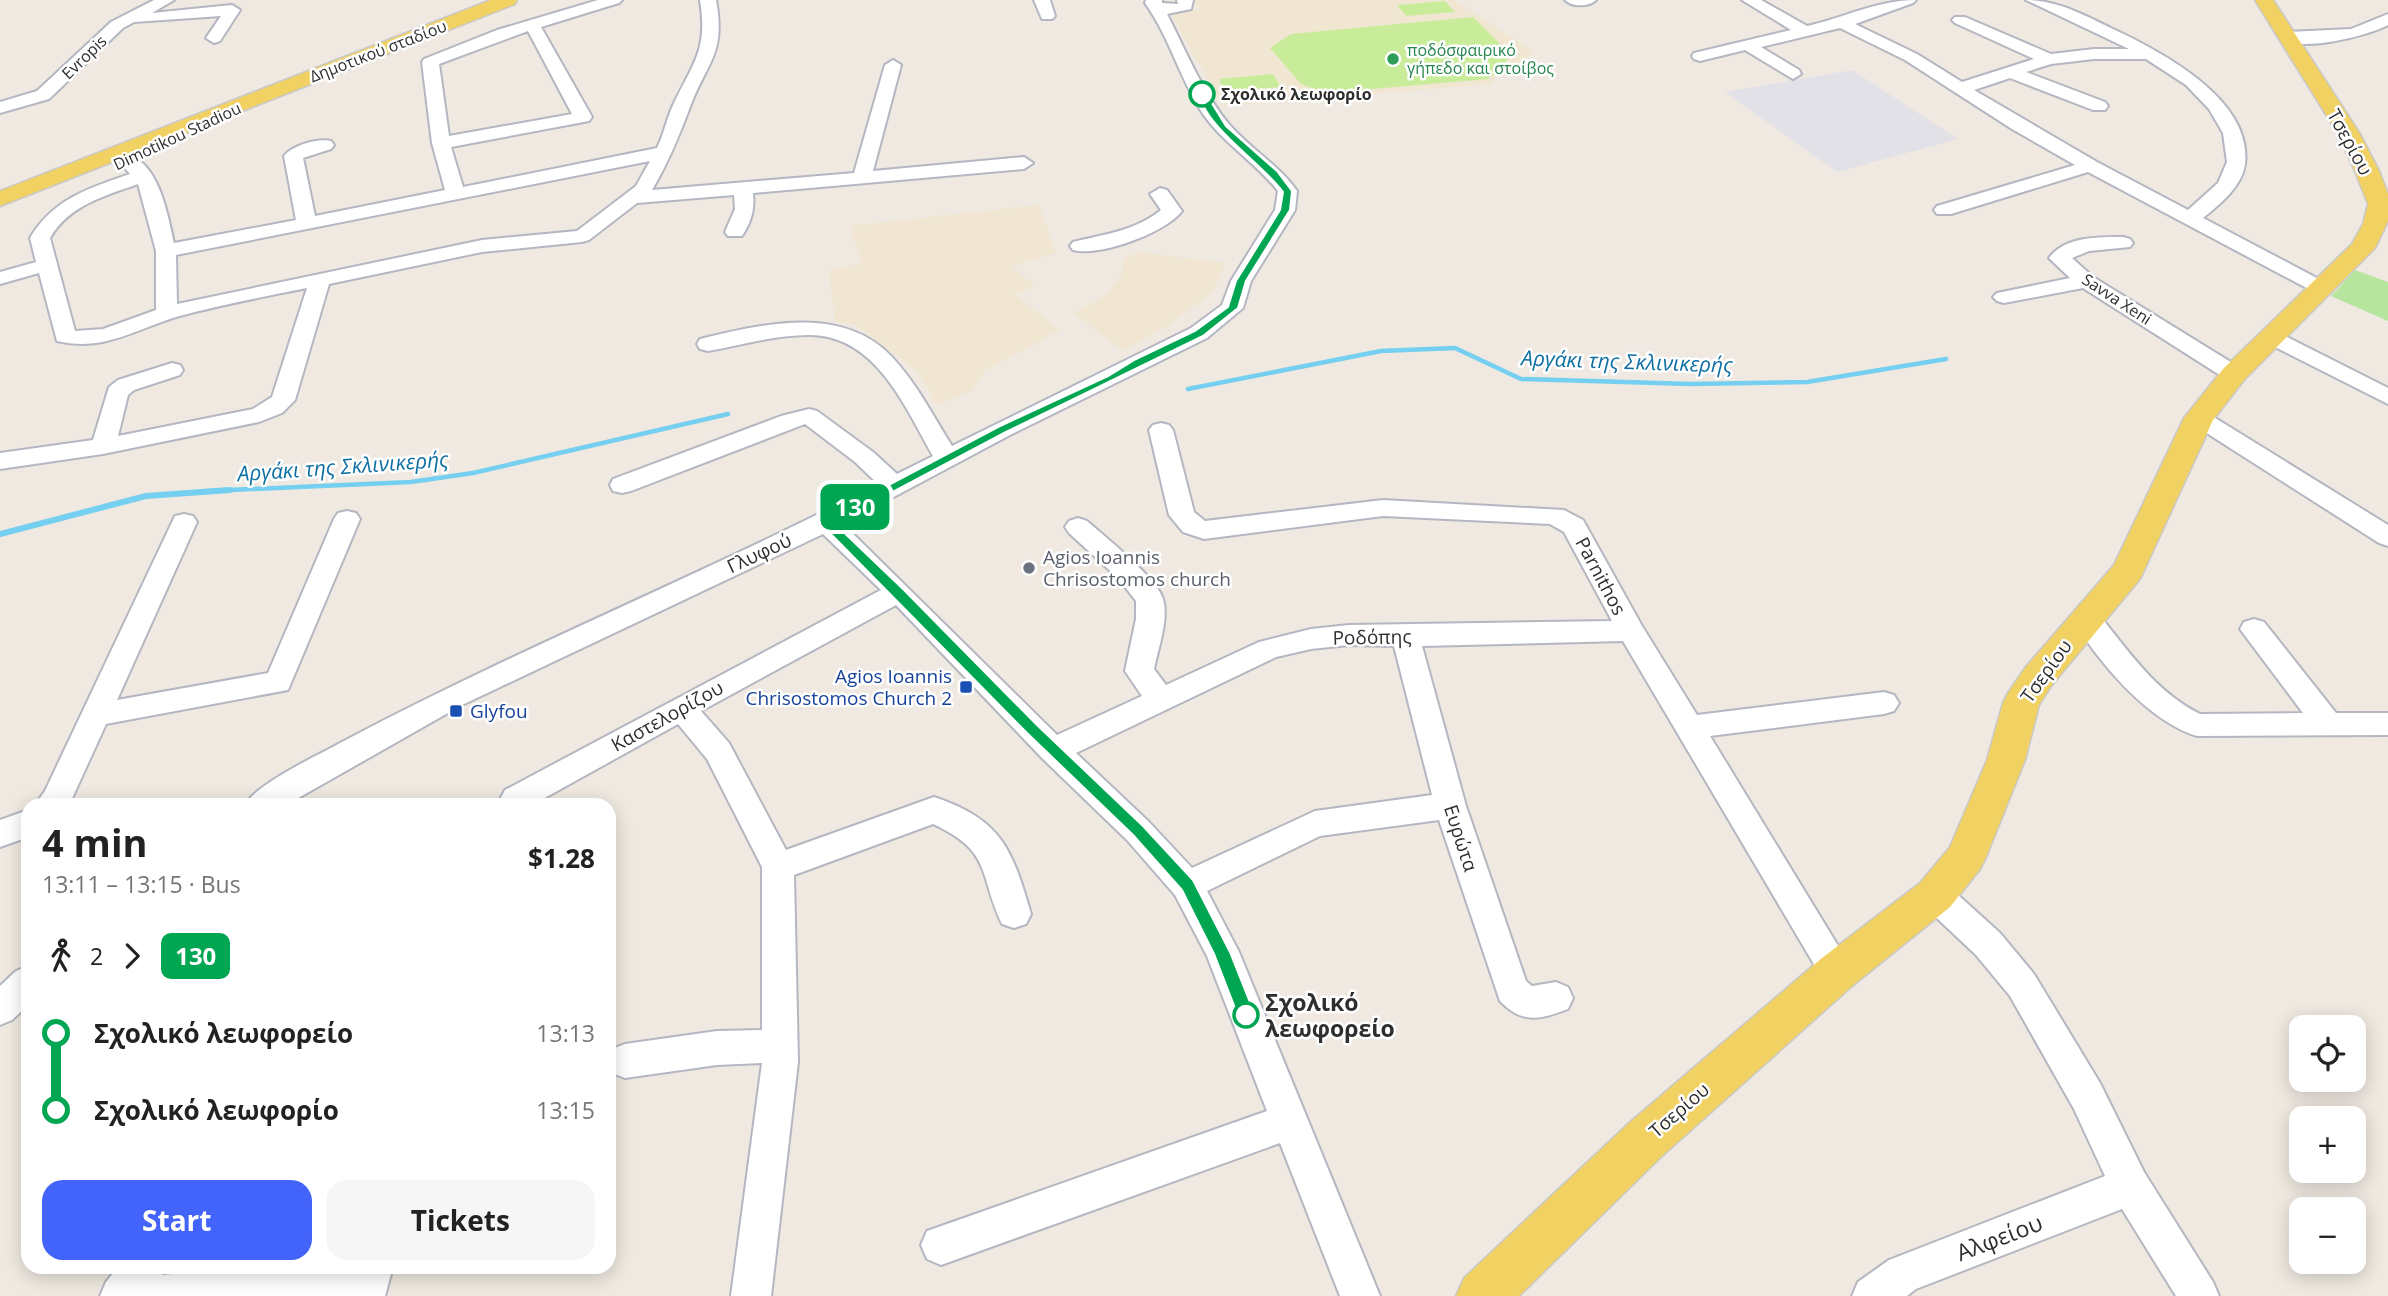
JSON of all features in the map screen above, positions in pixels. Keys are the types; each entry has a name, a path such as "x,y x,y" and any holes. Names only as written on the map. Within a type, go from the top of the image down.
{"main road":[{"name":"Δημοτικού σταδίου","path":"248,102 508,0"},
{"name":"Τσερίου","path":"1482,1296 1645,1140 1837,972 1935,895 1966,857 2004,764 2021,703 2038,677 2128,571 2199,418 2234,374 2362,248 2384,205 2348,134 2264,0"},
{"name":"Dimotikou Stadiou","path":"18,183 134,168 248,102"},
{"name":"Dimotikou Stadiou","path":"18,183 75,169 248,102"},
{"path":"0,199 18,183"},
{"path":"0,215 18,183"}],"street":[{"name":"Evropis","path":"0,108 43,94 117,25 166,0"},
{"path":"456,194 441,143 430,62 532,24 614,0"},
{"path":"167,313 166,251 147,181 134,168 72,203 47,223 40,238 65,336 83,339 107,335 167,313 219,300 482,246 582,236 644,189 669,142 682,104 707,57 712,23 708,0"},
{"path":"1042,0 1047,16"},
{"path":"1155,4 1180,9 1186,6 1185,0"},
{"path":"1573,0 1588,0"},
{"path":"1750,0 1805,32"},
{"path":"1700,56 1842,23 1908,0"},
{"path":"2034,0 2151,54 2203,91 2220,108 2233,139 2236,163 2224,189 2189,219"},
{"name":"Γλυφού","path":"272,798 303,778 452,697 896,487 1002,430 1112,378 1209,326 1232,308 1241,281 1285,210 1288,191 1274,173 1223,128 1155,4"},
{"path":"126,19 232,10 214,37"},
{"path":"2287,37 2328,38 2370,30 2388,19"},
{"path":"1960,20 2049,59"},
{"path":"1842,23 1911,57 2018,125 2090,166 2323,289"},
{"path":"441,143 583,117 532,24"},
{"path":"2370,30 2388,37"},
{"path":"1748,45 1793,74"},
{"path":"1962,88 2049,59 2094,54 2151,54"},
{"path":"862,178 893,65"},
{"path":"2010,72 2099,106"},
{"path":"306,222 293,156 325,145"},
{"path":"166,251 661,153"},
{"path":"632,198 1024,163"},
{"path":"1944,210 2090,166"},
{"path":"735,232 745,209 743,189"},
{"path":"1080,246 1125,238 1155,226 1172,211 1160,194"},
{"name":"Savva Xeni","path":"2123,243 2084,244 2069,249 2059,258 2085,281 2234,374"},
{"path":"0,278 47,265"},
{"path":"0,461 103,446 259,415 274,408 283,400 320,280"},
{"path":"2004,296 2085,281"},
{"path":"708,344 785,331 825,329 854,337 878,355 900,382 948,460"},
{"path":"2271,336 2388,397"},
{"path":"103,446 117,392 126,385 172,370"},
{"path":"622,485 789,421 809,416 864,457 896,487"},
{"path":"2199,418 2388,537"},
{"name":"Parnithos","path":"1161,430 1182,514 1192,526 1204,530 1383,508 1541,515 1564,519 1574,526 1631,631 1837,972"},
{"path":"95,715 278,682 347,519"},
{"path":"57,798 184,522"},
{"path":"825,522 899,592 1053,750 1138,831 1187,885 1222,952 1360,1296"},
{"path":"1078,527 1128,573 1150,599 1150,619 1139,671 1161,699"},
{"name":"Καστελορίζου","path":"518,798 899,592"},
{"path":"2086,618 2160,705 2177,717 2197,725 2388,724"},
{"path":"2255,629 2327,723"},
{"name":"Ροδόπης","path":"1053,750 1269,649 1311,639 1349,635 1631,631"},
{"name":"Ευρώτα","path":"1405,636 1450,806 1512,989 1525,1003 1556,998"},
{"path":"1690,727 1884,703"},
{"path":"682,708 718,751 778,867 780,1046 751,1296"},
{"path":"1187,885 1315,824 1450,806"},
{"path":"778,867 934,810 957,820 984,837 999,861 1014,914"},
{"path":"0,834 21,826"},
{"path":"1935,895 1987,944 2022,985 2087,1096 2130,1186 2199,1296"},
{"path":"0,1009 21,989"},
{"path":"625,1061 717,1048 780,1046"},
{"path":"941,1245 1288,1122"},
{"name":"Αλφείου","path":"1872,1296 1903,1274 2130,1186"},
{"path":"120,1296 139,1274"},
{"path":"154,1296 371,1274 365,1296"}],"shaded area":[{"path":"1192,0 1454,0 1534,52 1512,71 1501,72 1491,84 1223,106 1174,19 1174,14 1200,9"},
{"path":"1852,70 1958,139 1837,172 1725,92"},
{"path":"1039,205 1056,253 1011,266 1035,286 1015,295 1060,330 984,371 972,391 936,405 919,373 856,325 835,322 829,271 861,263 850,226"},
{"path":"1137,252 1225,263 1213,292 1167,326 1123,351 1074,313 1103,297 1121,277 1124,259"}],"green space":[{"path":"1445,1 1455,12 1406,16 1397,5"},
{"name":"ποδόσφαιρικό γήπεδο και στοίβος","path":"1473,17 1509,53 1505,65 1488,79 1326,93 1301,84 1270,48 1291,34"},
{"path":"1273,74 1281,87 1225,92 1219,79"},
{"path":"2355,270 2388,282 2388,321 2331,296"}],"waterway":[{"name":"Αργάκι της Σκλινικερής","path":"1188,389 1381,351 1455,348 1521,379 1691,384 1807,382 1946,359"},
{"name":"Αργάκι της Σκλινικερής","path":"206,491 411,482 473,473 728,414"},
{"name":"Αργάκι της Σκλινικερής","path":"0,534 146,496 230,490"}],"bus line":[{"name":"130","path":"1202,94 1223,128 1274,173 1288,191 1285,210 1241,281 1232,308 1199,333 1002,430 825,522 899,592 1032,729 1138,831 1187,885 1222,952 1246,1015"}],"place":[{"name":"ποδόσφαιρικό γήπεδο και στοίβος","path":"1393,59"},
{"name":"Σχολικό λεωφορίο","path":"1202,94"},
{"name":"Agios Ioannis Chrisostomos church","path":"1029,568"},
{"name":"Agios Ioannis Chrisostomos Church 2","path":"966,687"},
{"name":"Glyfou","path":"456,711"},
{"name":"Σχολικό λεωφορείο","path":"1246,1015"}]}
